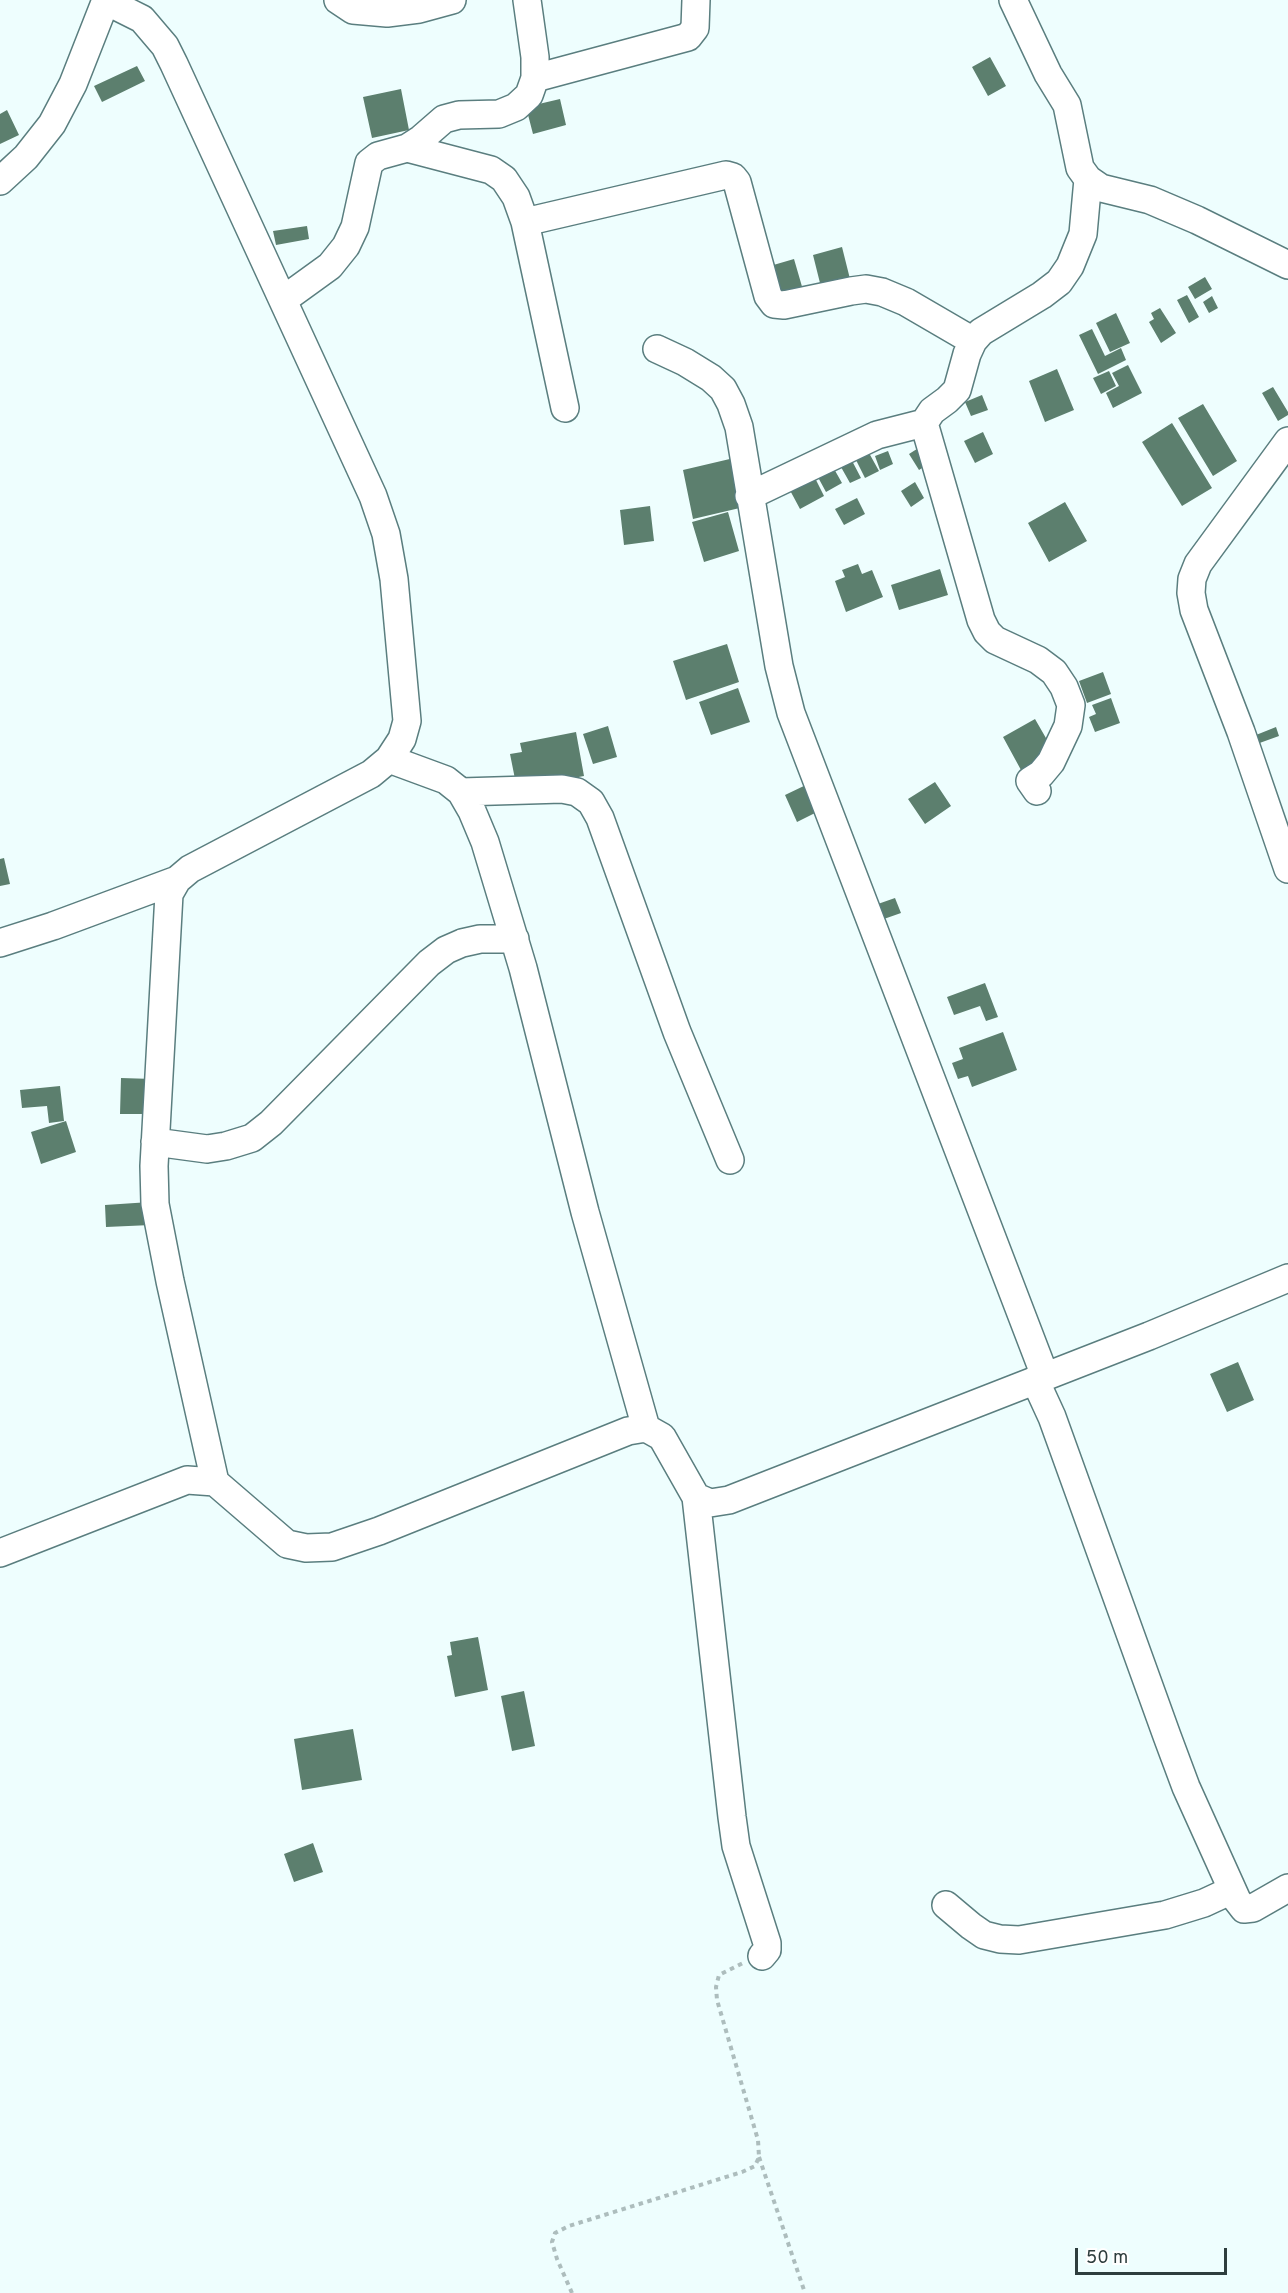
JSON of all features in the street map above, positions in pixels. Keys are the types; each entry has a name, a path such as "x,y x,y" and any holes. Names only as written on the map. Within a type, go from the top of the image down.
{"street":[{"path":"338,0 353,10 370,13 419,9 452,0"},
{"path":"283,300 330,266 346,246 355,227 369,164 378,156 407,148 444,119 459,114 499,114 516,107 529,95 535,78 536,57 527,0"},
{"path":"535,78 688,37 695,28 696,0"},
{"path":"1013,0 1048,74 1067,105 1080,168 1088,179 1101,188 1149,200 1197,220 1288,265"},
{"path":"0,181 26,157 51,124 121,3 142,19 155,33 174,64 373,496 386,534 394,579 407,721 402,739 389,759 371,774 190,869 177,880 0,944"},
{"path":"407,148 491,170 504,179 516,197 525,222 565,408"},
{"path":"525,222 726,175 733,177 737,182 768,296 774,304 784,305 866,289 882,292 906,302 973,341"},
{"path":"749,496 877,435 924,423 932,411 957,390 973,341 981,332 1042,295 1059,282 1070,266 1083,234 1088,179"},
{"path":"657,349 711,378 723,389 731,404 739,427 779,666 790,713 1040,1378 1052,1417 1186,1787 1232,1890 1244,1909 1253,1908 1288,1888"},
{"path":"924,423 981,620 987,632 994,640 1038,660 1054,672 1064,687 1071,705 1068,726 1051,762 1041,774 1030,781 1036,791"},
{"path":"1288,441 1198,564 1192,579 1191,593 1194,610 1241,732 1288,869"},
{"path":"389,759 446,780 461,792 472,811 484,842 515,939 585,1212 646,1428"},
{"path":"461,792 562,789 577,792 591,802 600,818 677,1032 730,1160"},
{"path":"177,880 170,894 167,914 155,1142 156,1204 162,1242 215,1482"},
{"path":"155,1142 207,1149 252,1138 271,1123 429,963 462,943 480,939 515,939"},
{"path":"696,1497 710,1503 729,1500 1288,1278"},
{"path":"0,1553 187,1480 215,1482 287,1544 306,1548 332,1547 379,1531 628,1431 646,1428 662,1437 696,1497 736,1845 767,1943 767,1950 762,1956"},
{"path":"946,1905 984,1935 1000,1940 1019,1940 1165,1916 1204,1903 1232,1890"}],"path":[{"path":"762,1956 718,1975 717,2000 758,2140 759,2157 805,2293"},
{"path":"572,2293 552,2242 555,2233 568,2226 742,2172 755,2166 759,2157"}],"building":[{"path":"990,57 1006,86 988,96 972,67"},
{"path":"137,66 145,81 102,102 94,86"},
{"path":"401,89 409,130 372,138 363,97"},
{"path":"560,99 566,125 533,134 526,107"},
{"path":"7,110 19,135 0,144 0,114"},
{"path":"307,226 309,239 276,245 273,231"},
{"path":"842,247 851,283 822,291 813,255"},
{"path":"794,259 803,290 778,296 770,266"},
{"path":"1205,277 1212,289 1195,299 1188,287"},
{"path":"1187,295 1199,317 1189,323 1177,300"},
{"path":"1212,296 1218,308 1209,313 1203,302"},
{"path":"1160,308 1176,333 1161,343 1149,322 1154,319 1151,313"},
{"path":"1116,313 1130,343 1110,352 1096,323"},
{"path":"1092,329 1105,356 1121,348 1126,360 1098,374 1079,335"},
{"path":"1128,365 1142,393 1113,408 1106,393 1119,386 1112,373"},
{"path":"1057,369 1074,410 1045,422 1029,381"},
{"path":"1109,371 1116,386 1101,394 1093,378"},
{"path":"1273,387 1288,412 1288,415 1278,421 1262,393"},
{"path":"982,395 988,410 971,416 965,402"},
{"path":"1203,404 1237,461 1213,476 1178,418"},
{"path":"1172,423 1212,488 1182,506 1142,442"},
{"path":"983,432 993,454 975,463 964,441"},
{"path":"920,447 930,463 919,470 909,454"},
{"path":"888,451 893,464 880,470 875,456"},
{"path":"869,453 879,471 865,478 856,460"},
{"path":"849,455 861,478 850,483 837,460"},
{"path":"734,458 744,507 693,519 683,470"},
{"path":"829,460 842,483 826,492 813,468"},
{"path":"810,468 824,496 800,509 785,481"},
{"path":"915,482 924,498 911,507 901,491"},
{"path":"857,498 865,514 844,525 835,509"},
{"path":"1065,502 1087,541 1049,562 1028,523"},
{"path":"650,506 654,541 624,545 620,510"},
{"path":"728,512 739,551 704,562 692,522"},
{"path":"858,564 862,574 872,570 883,597 846,612 835,581 845,577 842,570"},
{"path":"940,569 948,595 899,610 891,585"},
{"path":"727,644 739,682 686,700 673,661"},
{"path":"1103,672 1111,694 1087,703 1079,681"},
{"path":"738,688 750,722 711,735 699,702"},
{"path":"1111,698 1120,723 1095,732 1089,717 1096,714 1092,705"},
{"path":"1035,719 1054,752 1021,770 1003,737"},
{"path":"608,726 617,757 593,764 583,734"},
{"path":"1276,727 1279,736 1254,745 1251,737"},
{"path":"576,732 584,776 531,786 529,776 515,779 510,754 522,752 520,743"},
{"path":"935,782 951,806 925,824 908,799"},
{"path":"808,784 821,810 797,822 785,795"},
{"path":"4,858 10,884 0,886 0,859"},
{"path":"895,898 901,913 881,920 875,905"},
{"path":"985,983 998,1017 986,1021 980,1006 954,1015 947,997"},
{"path":"1003,1032 1017,1070 972,1087 968,1076 958,1079 952,1063 963,1059 959,1048"},
{"path":"121,1078 153,1079 152,1114 120,1114"},
{"path":"60,1086 64,1121 49,1123 47,1106 22,1108 20,1090"},
{"path":"66,1121 76,1152 41,1164 31,1132"},
{"path":"150,1202 151,1225 106,1227 105,1205"},
{"path":"1238,1362 1254,1400 1227,1412 1210,1374"},
{"path":"478,1637 488,1690 455,1697 447,1656 452,1655 450,1642"},
{"path":"524,1691 535,1746 512,1751 501,1696"},
{"path":"353,1729 362,1780 302,1790 294,1739"},
{"path":"313,1843 323,1872 294,1882 284,1854"}]}
